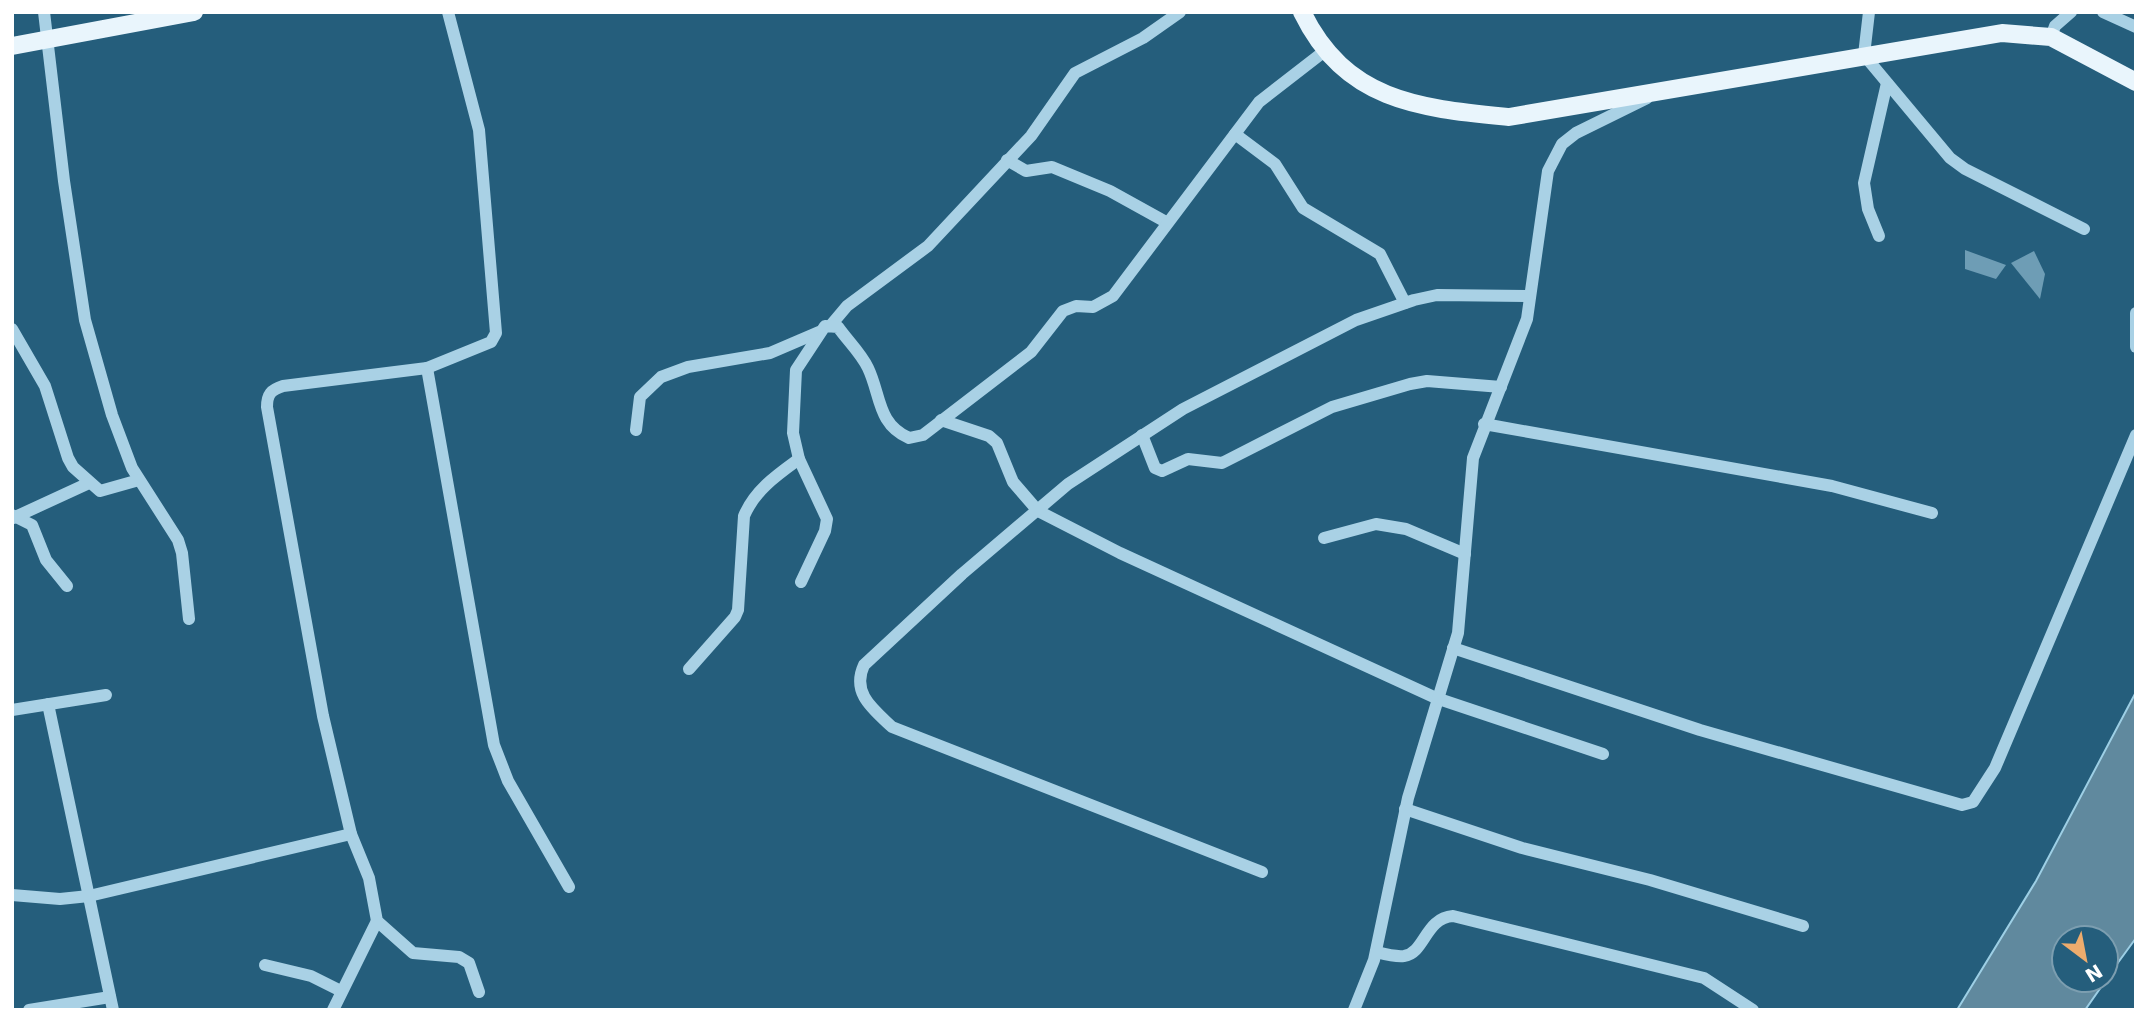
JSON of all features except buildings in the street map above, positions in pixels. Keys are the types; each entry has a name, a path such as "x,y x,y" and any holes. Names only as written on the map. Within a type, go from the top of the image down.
{"main road":[{"path":"12,46 194,12"},
{"path":"1302,12 1326,50 1373,90 1432,110 1508,117 2002,33 2050,37 2136,82"}],"street":[{"path":"44,12 80,298 112,415 139,480 178,540 183,553 189,619"},
{"path":"333,1010 377,921 369,878 351,834 323,716 267,397 272,390 283,386 427,368 491,342 496,333 479,130 448,12"},
{"path":"636,430 640,397 661,377 688,367 770,353 831,325 847,306 920,254 1037,129 1075,73 1143,38 1180,12"},
{"path":"1869,12 1864,55 1935,141 1965,169 2084,229"},
{"path":"2050,37 2055,26 2071,12"},
{"path":"2103,12 2136,27"},
{"path":"831,325 838,327 867,366 881,412 902,434 915,438 1031,352 1063,311 1076,306 1093,307 1113,296 1166,222 1270,92 1326,50"},
{"path":"1879,236 1868,209 1864,184 1887,83"},
{"path":"1354,1010 1376,952 1405,809 1436,698 1458,633 1473,458 1527,319 1548,172 1558,150 1576,133 1663,90"},
{"path":"1235,134 1275,164 1303,208 1380,254 1405,303"},
{"path":"1007,160 1026,171 1052,167 1110,191 1166,222"},
{"path":"1262,872 892,727 868,704 861,692 858,678 864,665 962,574 1079,476 1183,409 1334,331 1405,303 1437,295 1530,296"},
{"path":"2136,313 2136,347"},
{"path":"12,329 46,386 68,458 89,483 105,491 139,480"},
{"path":"802,582 825,531 827,519 799,459 793,433 795,377 819,332"},
{"path":"427,368 494,745 508,781 569,887"},
{"path":"1142,435 1155,468 1162,471 1188,459 1222,463 1332,407 1410,384 1427,382 1501,387"},
{"path":"942,420 989,436 997,443 1013,482 1038,511 1120,553 1436,698 1603,754"},
{"path":"1485,424 1832,486 1931,513"},
{"path":"1453,648 1700,730 1962,805 1973,802 1979,797 1995,768 2136,435"},
{"path":"689,669 735,617 738,610 744,516 747,508 772,479 799,459"},
{"path":"14,516 89,483"},
{"path":"14,516 32,525 46,560 67,586"},
{"path":"1324,538 1376,524 1406,529 1465,554"},
{"path":"12,710 106,695"},
{"path":"29,1010 111,1003 48,704"},
{"path":"1405,809 1522,848 1650,880 1803,926"},
{"path":"12,895 60,900 89,897 351,834"},
{"path":"1376,952 1402,956 1410,954 1436,921 1453,916 1704,978 1753,1010"},
{"path":"377,921 413,953 459,957 469,963 480,992"},
{"path":"265,965 311,976 341,991"}],"water":[{"path":"2136,692 2136,938 2120,960 2120,924 2050,924 2050,994 2096,994 2085,1010 1957,1010 2036,881"}]}
